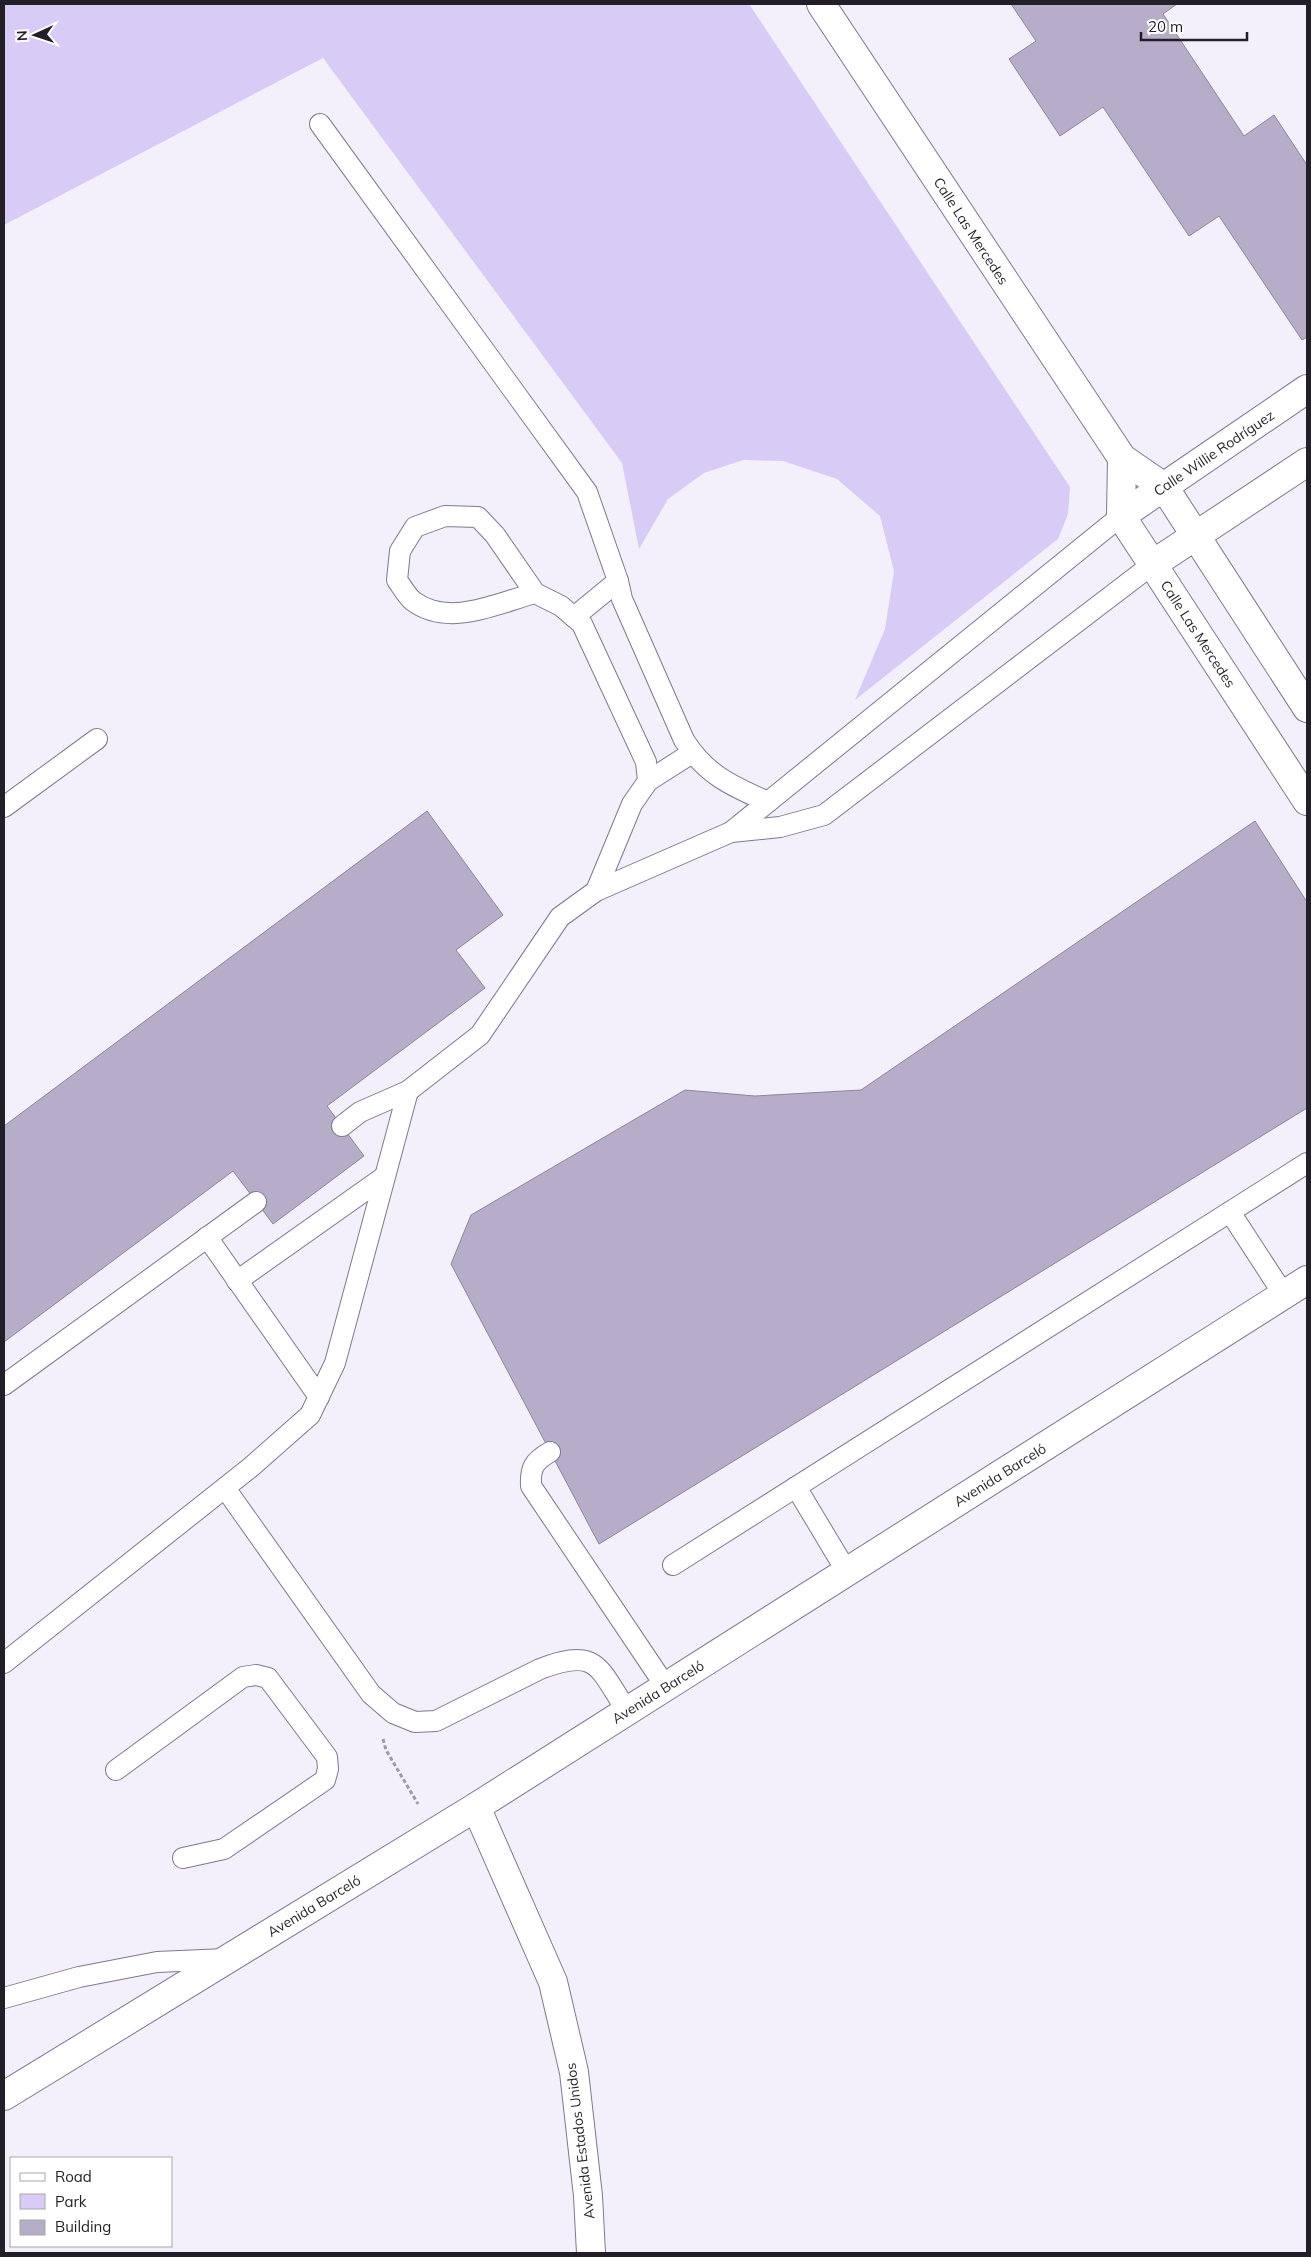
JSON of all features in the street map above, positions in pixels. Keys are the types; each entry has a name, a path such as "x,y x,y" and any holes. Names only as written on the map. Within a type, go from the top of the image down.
{"street":[{"name":"Calle Las Mercedes","path":"822,4 1122,458 1164,487 1307,708"},
{"name":"Calle Willie Rodríguez","path":"1121,516 1307,389"},
{"path":"1121,516 1122,458"},
{"path":"1152,564 1307,462"},
{"name":"Calle Las Mercedes","path":"1121,516 1307,802"},
{"name":"Avenida Barceló","path":"4,2096 435,1832 1307,1280"},
{"name":"Avenida Estados Unidos","path":"476,1806 553,1982 574,2072 588,2196 591,2253"}],"lane":[{"path":"320,124 587,492 618,581 622,599 684,740 692,753 725,783 768,802"},
{"path":"534,592 484,610 459,614 426,608 412,601 397,580 400,551 415,527 445,516 478,517 495,535 534,592 561,606 582,624 646,762 648,781"},
{"path":"342,1126 360,1112 408,1091 480,1036 560,917 596,891 731,832 1121,516"},
{"path":"731,832 780,827 824,815 1152,564"},
{"path":"574,618 618,581"},
{"path":"4,807 97,739"},
{"path":"596,891 632,804 648,781 692,753"},
{"path":"4,1663 225,1488 310,1415 335,1363 408,1091"},
{"path":"673,1565 1307,1163"},
{"path":"237,1281 384,1177"},
{"path":"4,1385 256,1202"},
{"path":"1230,1212 1284,1295"},
{"path":"207,1238 319,1397"},
{"path":"550,1452 534,1464 530,1474 531,1486 666,1687"},
{"path":"796,1487 846,1572"},
{"path":"225,1488 371,1694 393,1713 415,1722 436,1721 540,1668 580,1658 597,1666 628,1711"},
{"path":"116,1770 243,1677 256,1675 268,1678 327,1757 328,1769 325,1780 224,1849 183,1858"},
{"path":"4,1998 79,1977 157,1962 228,1959"}],"path":[{"path":"371,1694 386,1750 435,1832"}],"green space":[{"path":"4,4 749,4 1070,487 1068,514 1058,539 855,700 885,629 894,571 880,516 837,479 783,461 743,460 704,473 668,499 639,549 622,463 323,58 4,225"}],"building":[{"path":"1011,4 1177,4 1163,14 1244,136 1274,115 1307,165 1307,337 1302,340 1219,216 1189,236 1103,107 1060,136 1009,59 1036,41"},
{"path":"427,811 503,915 456,950 485,988 327,1106 364,1156 273,1224 233,1171 4,1342 4,1126"},
{"path":"1255,821 1307,902 1307,1108 599,1544 451,1264 471,1215 685,1090 755,1096 861,1090"}]}
